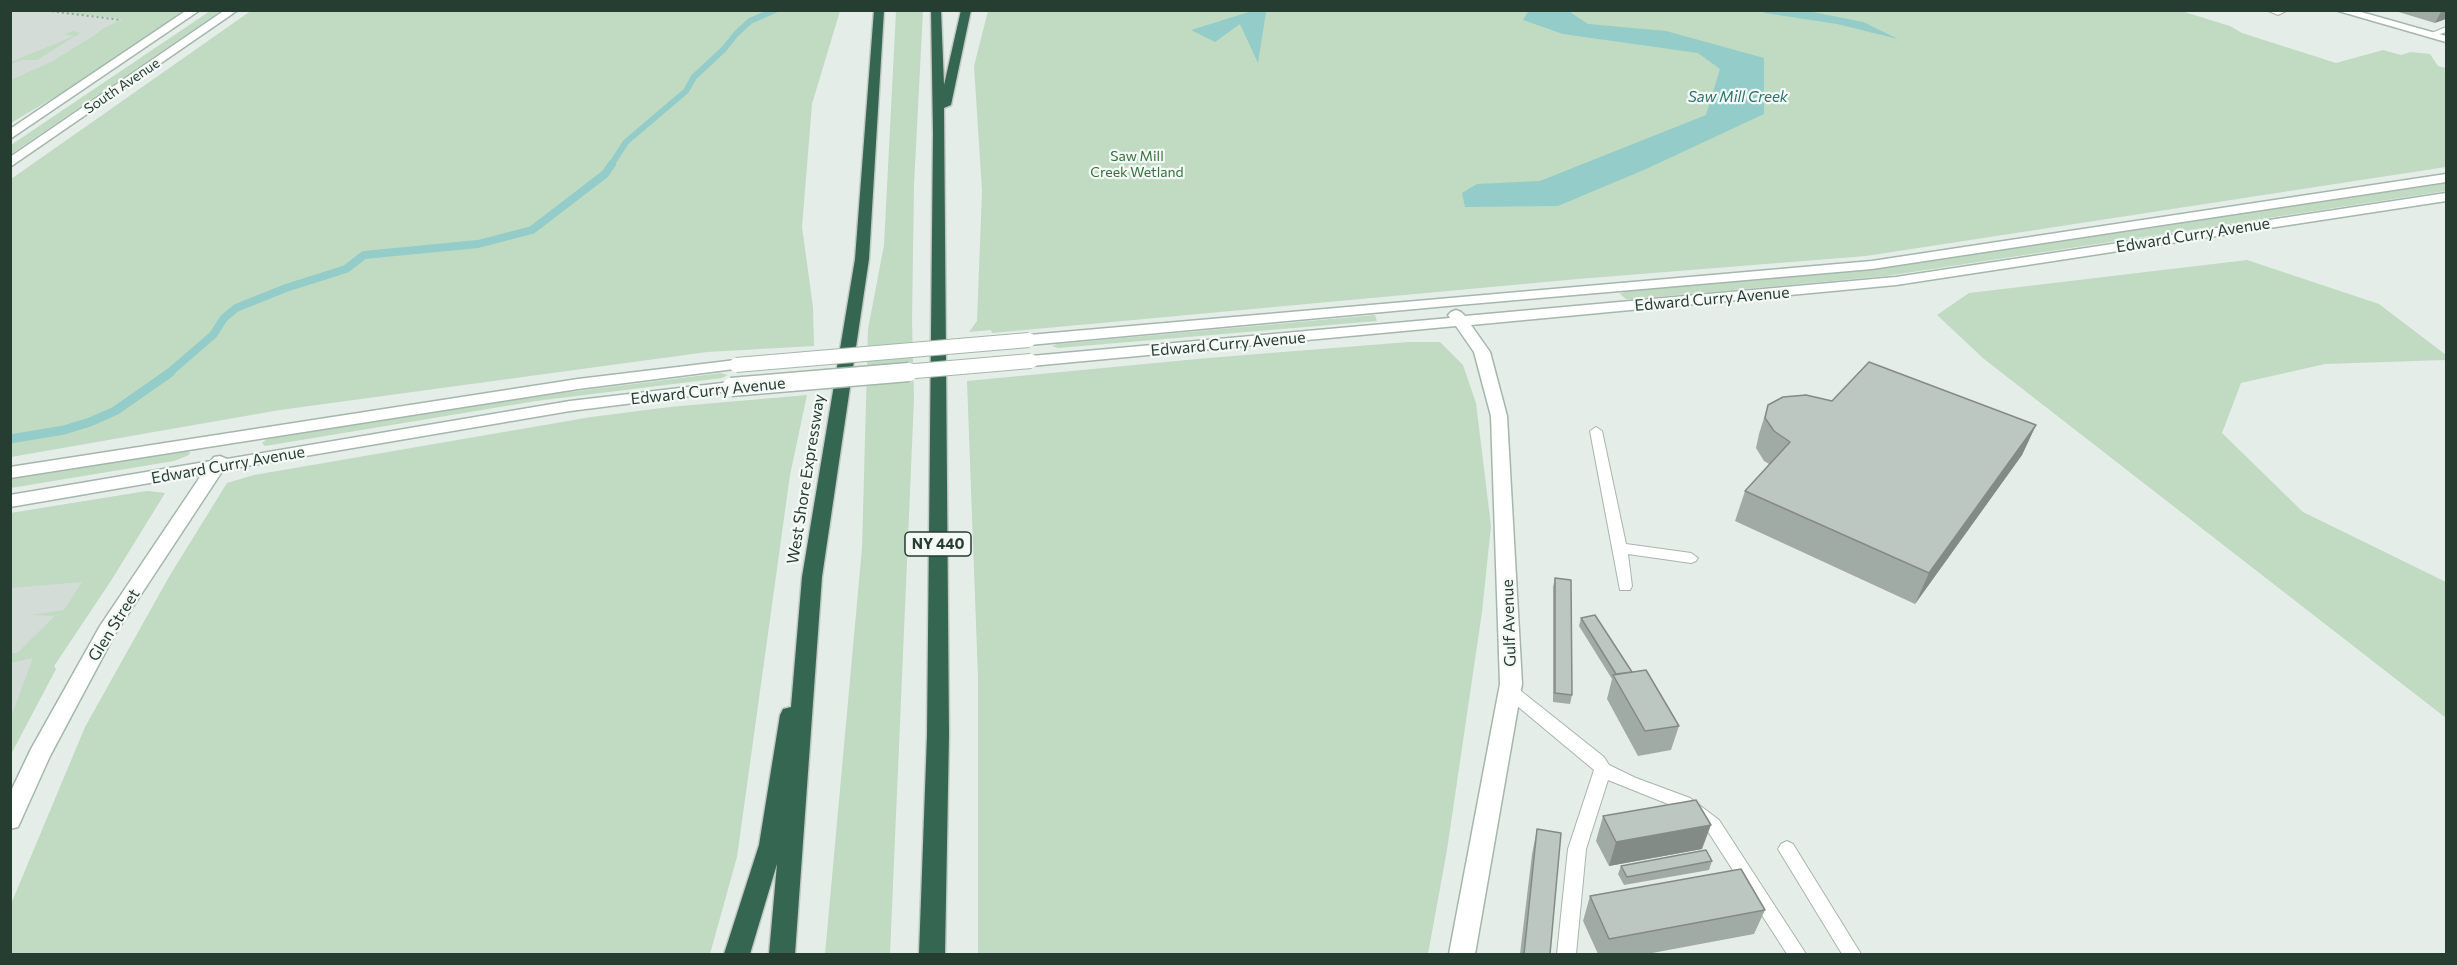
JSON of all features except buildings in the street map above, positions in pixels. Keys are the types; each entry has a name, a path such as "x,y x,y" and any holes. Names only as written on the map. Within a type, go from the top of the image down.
{"highway":[{"name":"West Shore Expressway","path":"782,954 812,577 862,260 879,10"},
{"name":"NY 440","path":"932,954 938,735 939,134 936,10"},
{"path":"939,134 966,10"},
{"path":"736,954 771,845 812,577"}],"street":[{"name":"South Avenue","path":"10,135 195,10"},
{"name":"South Avenue","path":"10,163 234,10"},
{"path":"2340,10 2446,39"},
{"name":"Edward Curry Avenue","path":"10,473 578,384 736,365 1872,265 2446,178"},
{"name":"Edward Curry Avenue","path":"10,501 570,406 731,387 1896,281 2446,196"},
{"name":"Gulf Avenue","path":"1447,301 1482,352 1499,416 1510,691 1462,954"},
{"name":"Glen Street","path":"10,820 39,755 107,631 217,467 233,439"}],"lane":[{"path":"2270,10 2278,13 2284,10"},
{"path":"2431,35 2446,29"},
{"path":"1596,431 1620,548 1625,586"},
{"path":"1620,548 1691,558"},
{"path":"1510,691 1598,762 1603,770 1630,783 1684,803 1713,825 1797,954"},
{"path":"1566,954 1577,849 1603,770"},
{"path":"1787,849 1852,954"}],"path":[{"path":"42,10 121,20"}],"shaded area":[{"path":"11,11 181,11 11,118"},
{"path":"147,491 165,493 112,579 54,666 56,669 11,754 11,513"}],"green space":[{"path":"252,10 840,11 812,104 802,227 813,307 814,346 707,352 280,410 11,457 11,179"},
{"name":"Saw Mill Creek Wetland","path":"2178,10 2336,63 2383,50 2401,55 2411,52 2430,54 2438,66 2446,68 2446,167 1866,256 1578,279 992,333 991,330 969,332 977,321 982,191 974,66 988,11"},
{"path":"52,11 189,11 87,78 11,123 11,80 53,61 102,29 123,19"},
{"path":"210,11 221,11 11,154 11,145"},
{"path":"896,11 923,11 914,185 912,320 914,399 890,954 825,954 862,548 868,329 884,245"},
{"path":"73,31 80,33 37,60 22,60 11,64 11,62 74,36 64,34"},
{"path":"2446,183 2446,191 1886,276 1635,299 1626,299 1620,294 1625,291 1904,265"},
{"path":"2247,260 2379,304 2446,355 2446,360 2325,364 2241,383 2222,433 2303,512 2446,582 2446,718 1984,359 1937,315 1969,293"},
{"path":"1375,315 1377,321 1058,348 1052,346 1057,344"},
{"path":"1408,342 1440,342 1463,365 1476,403 1491,526 1482,612 1447,850 1428,954 978,954 978,678 967,381"},
{"path":"721,373 728,375 722,378 536,401 265,446 262,443 276,436 497,401"},
{"path":"807,395 790,475 737,857 710,954 11,954 11,904 85,727 170,575 227,483 254,475 591,417 669,407"},
{"path":"184,451 190,452 189,455 174,461 11,488 11,479"},
{"path":"147,491 165,493 112,579 54,666 56,669 11,754 11,717 33,658 11,663 11,653 17,653 55,616 31,615 64,610 82,582 11,588 11,513"}],"water":[{"name":"Saw Mill Creek","path":"1529,10 1573,11 1570,12 1588,24 1666,31 1764,58 1764,114 1646,169 1558,206 1465,207 1462,193 1477,184 1540,181 1706,115 1720,69 1698,53 1563,34 1523,20"},
{"path":"1247,11 1276,11 1266,12 1258,63 1240,24 1215,42 1191,30 1249,12"},
{"path":"1762,11 1808,11 1863,22 1898,39 1837,24"}],"waterway":[{"path":"611,165 626,142 686,91 694,77 724,49 736,34 750,21 775,10"},
{"path":"169,373 213,335 224,318 236,308 286,288 346,269 364,255 478,244 532,230 605,174 612,164"},
{"path":"10,439 64,430 90,422 115,411 171,372"}]}
